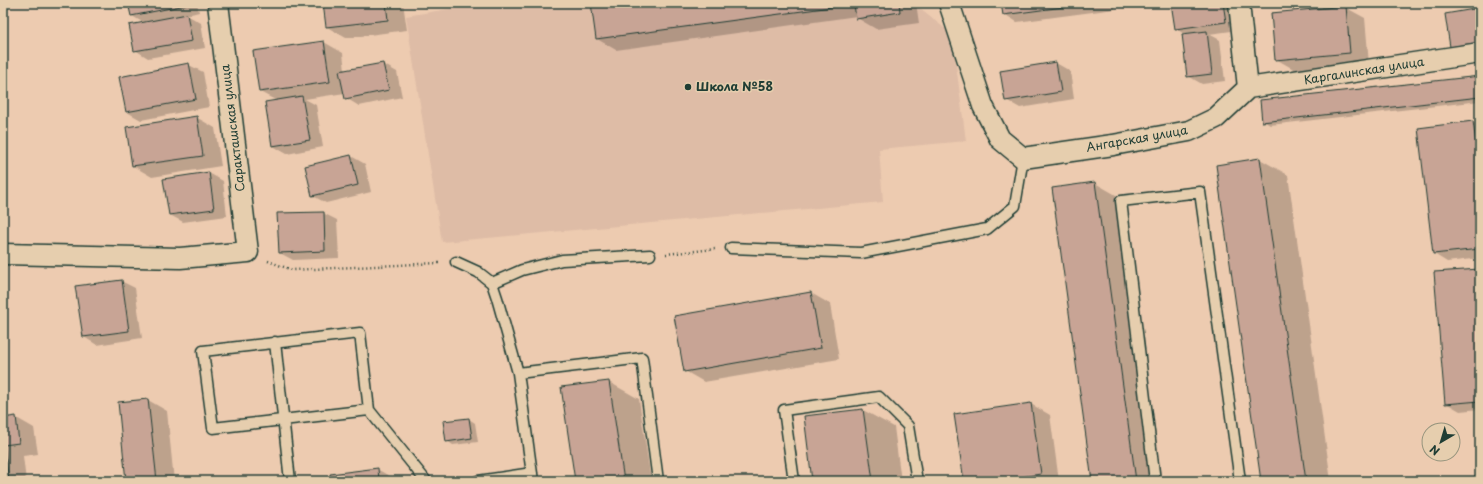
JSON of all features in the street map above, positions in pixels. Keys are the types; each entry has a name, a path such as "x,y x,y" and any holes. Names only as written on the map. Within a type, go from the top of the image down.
{"street":[{"name":"Саракташская улица","path":"218,3 248,252"},
{"path":"949,3 983,106 1000,139 1023,158"},
{"path":"1239,3 1248,88"},
{"name":"Каргалинская улица","path":"1248,88 1480,53"},
{"name":"Ангарская улица","path":"1023,158 1113,145 1189,131 1216,118 1248,88"},
{"path":"3,254 180,258 248,252"}],"lane":[{"path":"731,248 861,253 987,229 1015,206 1023,158"},
{"path":"1155,481 1121,201 1200,192 1240,481"},
{"path":"492,283 522,270 562,260 650,255"},
{"path":"456,262 478,272 492,283 518,373 532,477 478,481"},
{"path":"369,410 213,428 203,351 360,332 369,410 426,481"},
{"path":"276,342 290,481"},
{"path":"518,373 642,358 658,481"},
{"path":"794,481 784,410 879,397 908,426 917,481"}],"path":[{"path":"650,255 731,248"},
{"path":"248,252 292,270 456,262"}],"shaded area":[{"name":"Школа №58","path":"486,3 919,3 920,9 952,34 966,141 879,149 883,202 442,242 406,16"}],"building":[{"path":"128,3 186,3 186,5 131,16"},
{"path":"323,3 386,3 388,20 326,27"},
{"path":"591,3 899,3 900,12 856,19 854,4 596,39"},
{"path":"1001,3 1094,3 1003,15"},
{"path":"1171,3 1223,3 1226,22 1175,29"},
{"path":"1346,6 1350,53 1275,60 1271,13"},
{"path":"1480,8 1480,42 1450,47 1445,14"},
{"path":"187,14 192,41 134,51 129,25"},
{"path":"1207,31 1212,74 1187,77 1182,34"},
{"path":"324,41 330,82 259,92 253,51"},
{"path":"1056,62 1061,92 1005,101 1000,71"},
{"path":"189,63 196,99 126,112 119,77"},
{"path":"383,63 389,90 345,99 339,71"},
{"path":"1480,76 1480,97 1262,122 1260,100"},
{"path":"302,96 310,140 272,146 265,102"},
{"path":"197,116 203,156 132,166 126,127"},
{"path":"1473,121 1480,175 1480,249 1433,254 1418,128"},
{"path":"351,155 358,185 312,196 305,166"},
{"path":"1260,158 1306,481 1261,481 1216,165"},
{"path":"209,172 214,209 169,215 163,179"},
{"path":"1095,182 1136,481 1092,481 1052,188"},
{"path":"324,212 325,251 279,253 277,213"},
{"path":"1480,269 1480,401 1445,404 1434,272"},
{"path":"122,280 129,331 83,337 75,286"},
{"path":"811,292 821,348 684,372 674,316"},
{"path":"609,381 624,481 575,481 561,387"},
{"path":"148,399 157,481 126,481 118,402"},
{"path":"1031,403 1041,474 993,481 964,481 954,414"},
{"path":"863,409 873,481 812,481 804,416"},
{"path":"16,416 19,443 4,445 9,481 3,481 3,418"},
{"path":"469,418 472,438 446,442 443,421"},
{"path":"378,468 379,481 331,481 330,474"}],"place":[{"name":"Школа №58","path":"688,87"}]}
